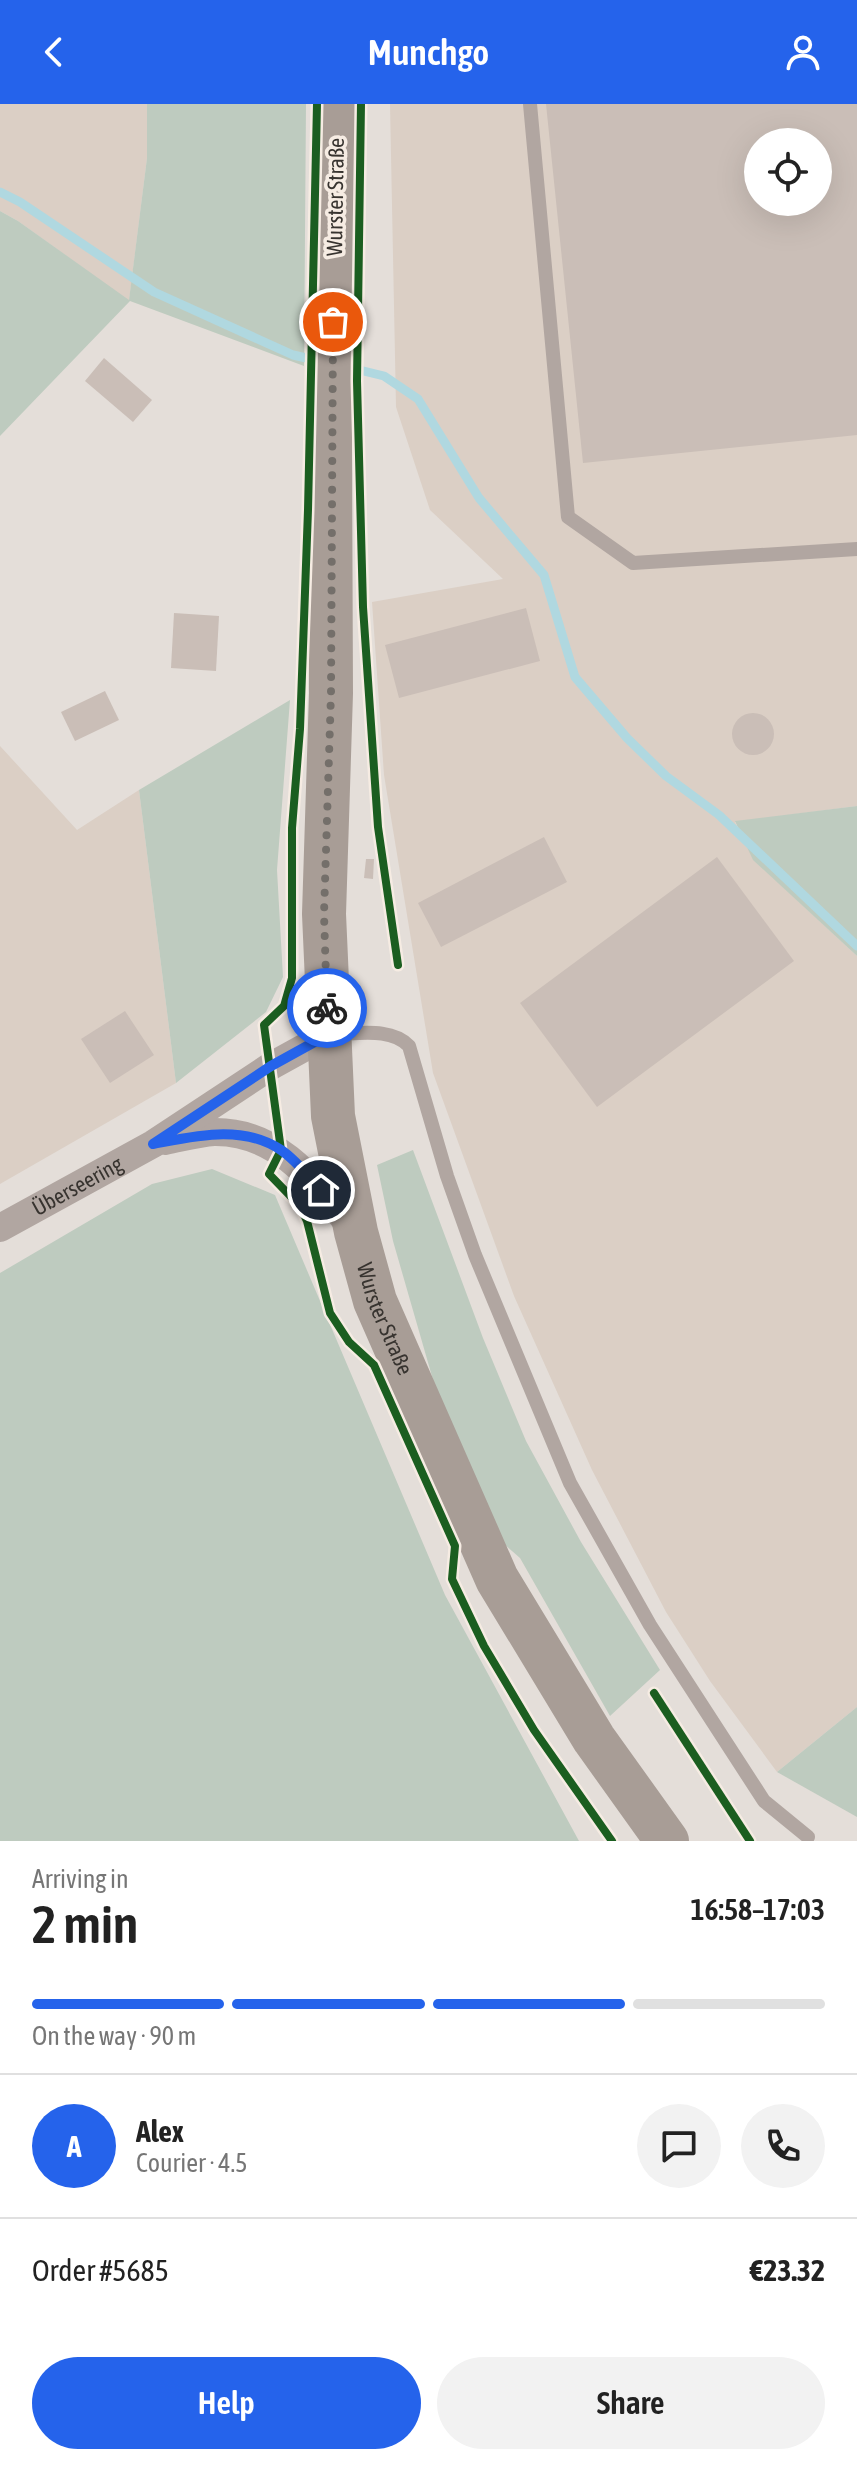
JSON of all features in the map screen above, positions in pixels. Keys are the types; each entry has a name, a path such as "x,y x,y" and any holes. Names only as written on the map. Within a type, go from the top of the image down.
{"main road":[{"name":"Wurster Straße","path":"336,104 331,693 324,914 333,1116 356,1232 375,1301 497,1579 594,1739 667,1841"}],"street":[{"name":"Überseering","path":"0,1228 153,1144 271,1066 329,1034"},
{"name":"Überseering","path":"153,1144 213,1132 251,1137 281,1150 321,1190 356,1232"}],"lane":[{"path":"530,104 568,517 633,563 857,549"},
{"path":"329,1034 387,1033 402,1038 409,1046 470,1242 508,1340 570,1483 650,1625 764,1801 808,1837"}],"shaded area":[{"path":"0,104 147,104 147,158 129,301 0,211"},
{"path":"390,104 857,104 857,806 735,822 754,860 857,956 857,1707 777,1772 710,1681 666,1612 592,1470 514,1296 433,1073 384,775 372,602 503,579 430,510 396,407"},
{"path":"0,746 77,830 139,790 176,1083 0,1184"}],"green space":[{"path":"147,104 306,104 304,366 130,301 0,436 0,211 129,300 147,158"},
{"path":"290,700 277,870 283,977 266,1012 176,1083 139,790"},
{"path":"857,806 857,956 753,860 735,821"},
{"path":"413,1150 483,1338 526,1441 581,1542 660,1670 610,1716 520,1558 503,1543 442,1411 393,1241 377,1165"},
{"path":"212,1169 275,1195 445,1595 579,1841 0,1841 0,1273 152,1184"},
{"path":"857,1707 857,1817 777,1772"}],"building":[{"path":"546,104 857,104 857,435 583,463"},
{"path":"104,358 152,400 133,422 85,381"},
{"path":"526,608 540,661 399,698 385,645"},
{"path":"174,613 219,616 216,671 171,668"},
{"path":"105,691 119,720 75,741 61,712"},
{"path":"753,713 768,719 774,734 768,749 753,755 738,749 732,734 738,719"},
{"path":"544,837 567,882 441,947 418,903"},
{"path":"717,857 794,961 597,1107 520,1003"},
{"path":"366,859 374,859 373,879 364,878"},
{"path":"125,1011 154,1055 110,1083 81,1039"}],"waterway":[{"path":"0,192 20,202 154,292 293,355 320,361"},
{"path":"343,366 384,376 418,399 479,498 544,575 575,677 627,738 666,776 719,815 857,946"}],"cycle path":[{"path":"317,104 308,510 300,729 292,828 292,978 284,1006 264,1025 281,1150 269,1174 300,1206 307,1221 330,1313 349,1342 374,1365 455,1546 452,1579 484,1646 534,1730 612,1841"},
{"path":"361,104 357,381 363,607 378,827 398,965"},
{"path":"654,1693 750,1841"}],"way so far":[{"path":"327,1008 324,914 331,693 333,322"}],"route":[{"path":"321,1190 281,1150 251,1137 213,1132 153,1144 271,1066 329,1034 327,1008"}]}
